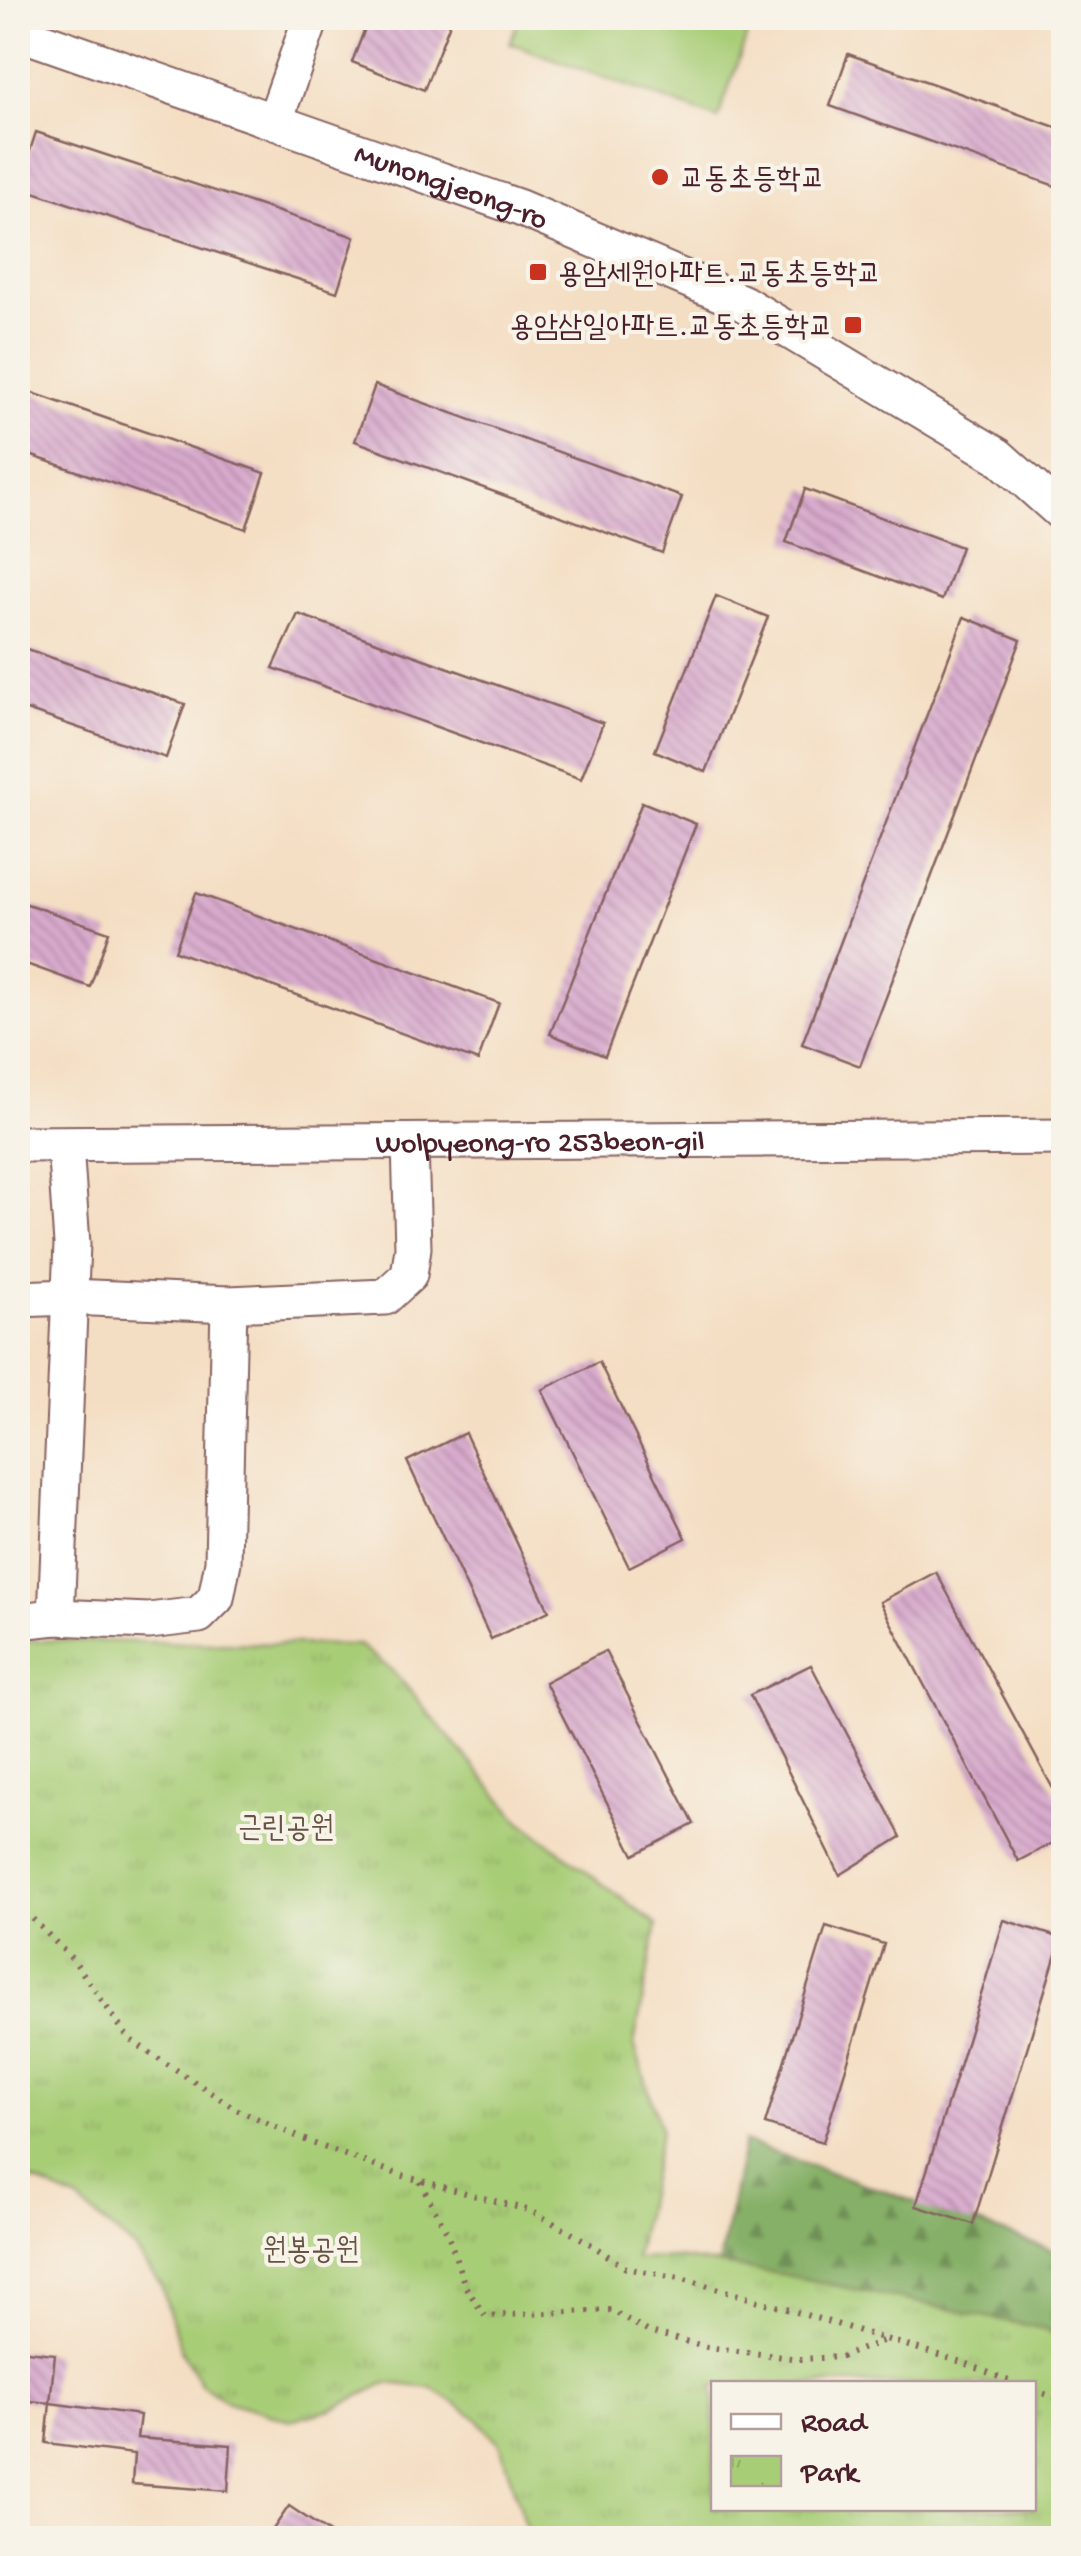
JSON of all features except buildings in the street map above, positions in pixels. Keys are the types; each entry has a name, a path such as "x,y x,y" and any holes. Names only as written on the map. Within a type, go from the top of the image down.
{"street":[{"path":"275,120 310,18"},
{"name":"Munongjeong-ro","path":"18,32 520,208 744,303 998,456 1064,515"},
{"name":"Wolpyeong-ro 253beon-gil","path":"18,1144 1064,1137"},
{"path":"18,1299 70,1296 230,1304 385,1297 409,1274 413,1248 410,1144"},
{"path":"56,1618 72,1244 65,1145"},
{"path":"18,1622 56,1618 148,1621 200,1615 216,1598 223,1562 230,1304"}],"path":[{"path":"18,1904 75,1962 129,2039 236,2108 312,2143 419,2180 530,2211 626,2268 684,2279 965,2363 1009,2381"},
{"path":"419,2180 448,2234 465,2286 485,2316 611,2310 647,2330 707,2347 799,2359 841,2357 887,2339"},
{"path":"1036,2391 1064,2401"}],"green space":[{"path":"519,18 753,18 718,119 510,43"},
{"path":"18,1640 359,1645 393,1671 520,1821 657,1925 634,2044 661,2129 635,2259 677,2258 781,2274 1045,2329 1063,2340 1063,2538 529,2538 500,2444 473,2415 432,2388 386,2383 332,2409 290,2420 228,2402 201,2384 181,2350 161,2285 135,2249 78,2201 18,2177"},
{"path":"744,2142 1063,2254 1063,2538 670,2538 426,2166 713,2294"}],"place":[{"name":"교동초등학교","path":"660,177"},
{"name":"용암세원아파트.교동초등학교","path":"538,272"},
{"name":"용암삼일아파트.교동초등학교","path":"853,325"}],"park label":[{"name":"근린공원","path":"286,1826"},
{"name":"원봉공원","path":"311,2248"}]}
